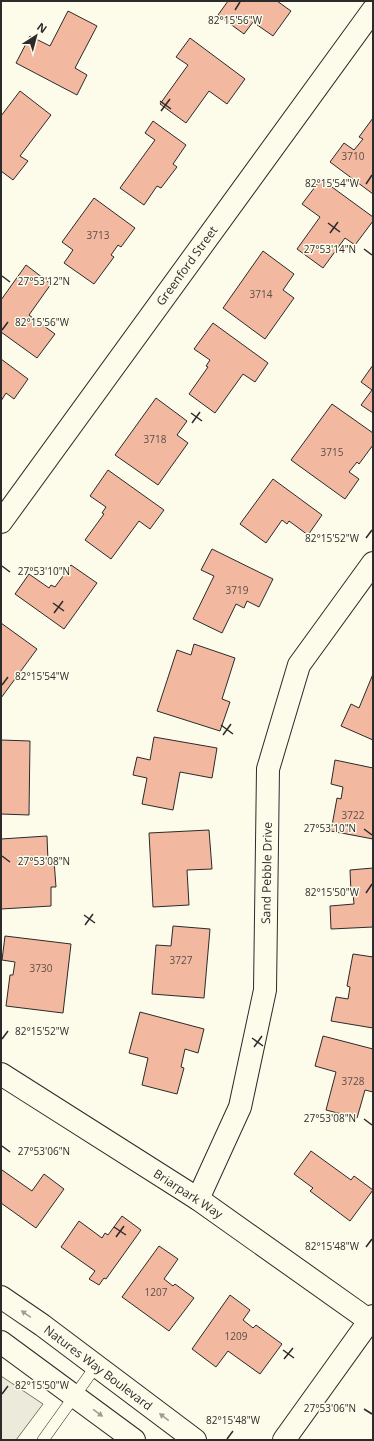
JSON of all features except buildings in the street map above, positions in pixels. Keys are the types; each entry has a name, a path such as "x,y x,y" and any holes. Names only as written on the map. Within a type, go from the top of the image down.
{"street":[{"name":"Greenford Street","path":"1,522 373,10"},
{"name":"Sand Pebble Drive","path":"198,1199 240,1108 265,990 268,769 299,665 373,563"},
{"name":"Briarpark Way","path":"1,1074 198,1199 372,1318"},
{"name":"Natures Way Boulevard","path":"1,1297 42,1325 195,1440"},
{"path":"284,1440 372,1318"},
{"path":"1,1342 134,1440"}],"lane":[{"path":"43,1440 96,1366"}],"shaded area":[{"path":"1,1376 43,1404 16,1440 1,1440"}]}
